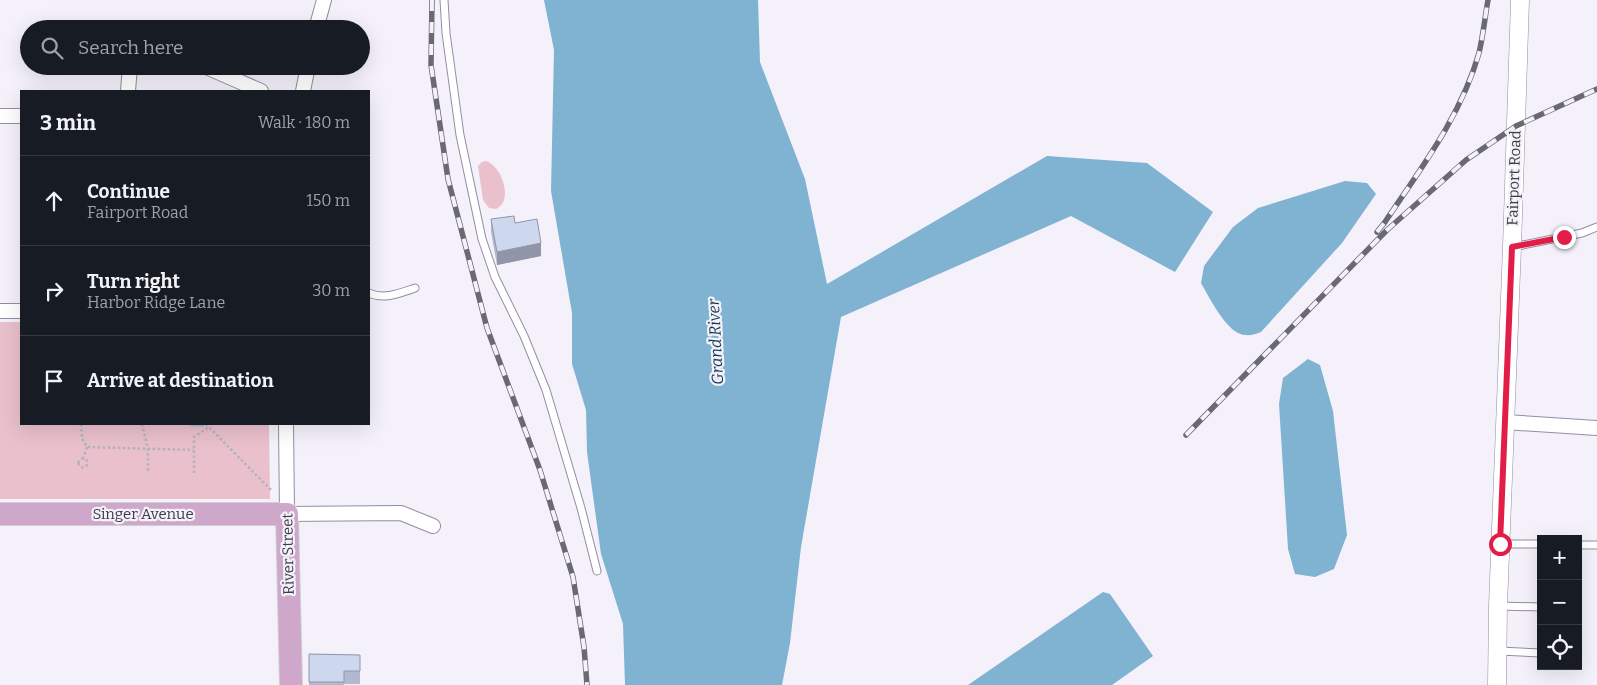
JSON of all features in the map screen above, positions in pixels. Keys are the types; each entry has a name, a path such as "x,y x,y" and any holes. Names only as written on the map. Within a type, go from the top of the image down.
{"main road":[{"name":"Singer Avenue","path":"0,514 287,514"},
{"name":"River Street","path":"287,514 291,685"}],"street":[{"path":"318,20 324,0"},
{"name":"Fairport Road","path":"1497,685 1500,544 1520,0"},
{"path":"128,90 129,75"},
{"path":"225,75 259,90"},
{"path":"302,90 306,75"},
{"path":"0,116 20,116"},
{"path":"0,311 20,311"},
{"path":"1505,422 1597,428"},
{"name":"River Street","path":"286,425 287,514"},
{"path":"287,514 401,513 433,526"}],"lane":[{"path":"444,0 446,33 460,134 482,239 495,277 524,336 546,390 581,508 596,571"},
{"path":"1512,247 1582,233 1597,227"},
{"path":"370,293 381,296 392,295 415,288"},
{"path":"1500,544 1537,544"},
{"path":"1582,545 1597,545"},
{"path":"1498,606 1537,607"},
{"path":"1499,651 1537,653"}],"path":[{"path":"81,425 82,438 87,447 83,459"},
{"path":"142,425 148,449 148,472"},
{"path":"194,473 194,437 209,427 272,491"},
{"path":"87,447 194,450"}],"shaded area":[{"path":"486,161 497,169 504,184 504,199 496,209 489,208 483,200 478,166"},
{"path":"0,322 20,322 20,425 269,425 270,499 0,499"}],"water":[{"name":"Grand River","path":"544,0 758,0 760,62 805,179 827,284 1047,156 1147,163 1213,212 1175,272 1071,216 841,317 801,547 790,643 782,685 625,685 623,624 601,554 587,452 586,410 572,364 572,313 551,191 554,50"},
{"path":"1345,181 1367,183 1376,194 1342,243 1261,332 1253,335 1244,335 1232,329 1217,310 1201,283 1204,266 1233,227 1258,208"},
{"path":"1308,359 1320,365 1333,411 1347,535 1334,569 1315,577 1295,574 1288,549 1279,404 1283,378"},
{"path":"1103,592 1110,594 1153,656 1112,685 968,685"}],"building":[{"path":"514,216 515,223 537,219 541,243 497,252 491,219"},
{"path":"309,654 360,655 360,671 344,671 344,682 309,682"}],"railway":[{"path":"432,0 431,65 448,179 487,328 540,470 573,577 584,647 587,685"},
{"path":"1377,232 1439,141 1462,98 1479,53 1488,0"},
{"path":"1186,435 1387,230 1466,160 1516,126 1597,89"}],"route":[{"path":"1500,544 1512,247 1564,237"}]}
